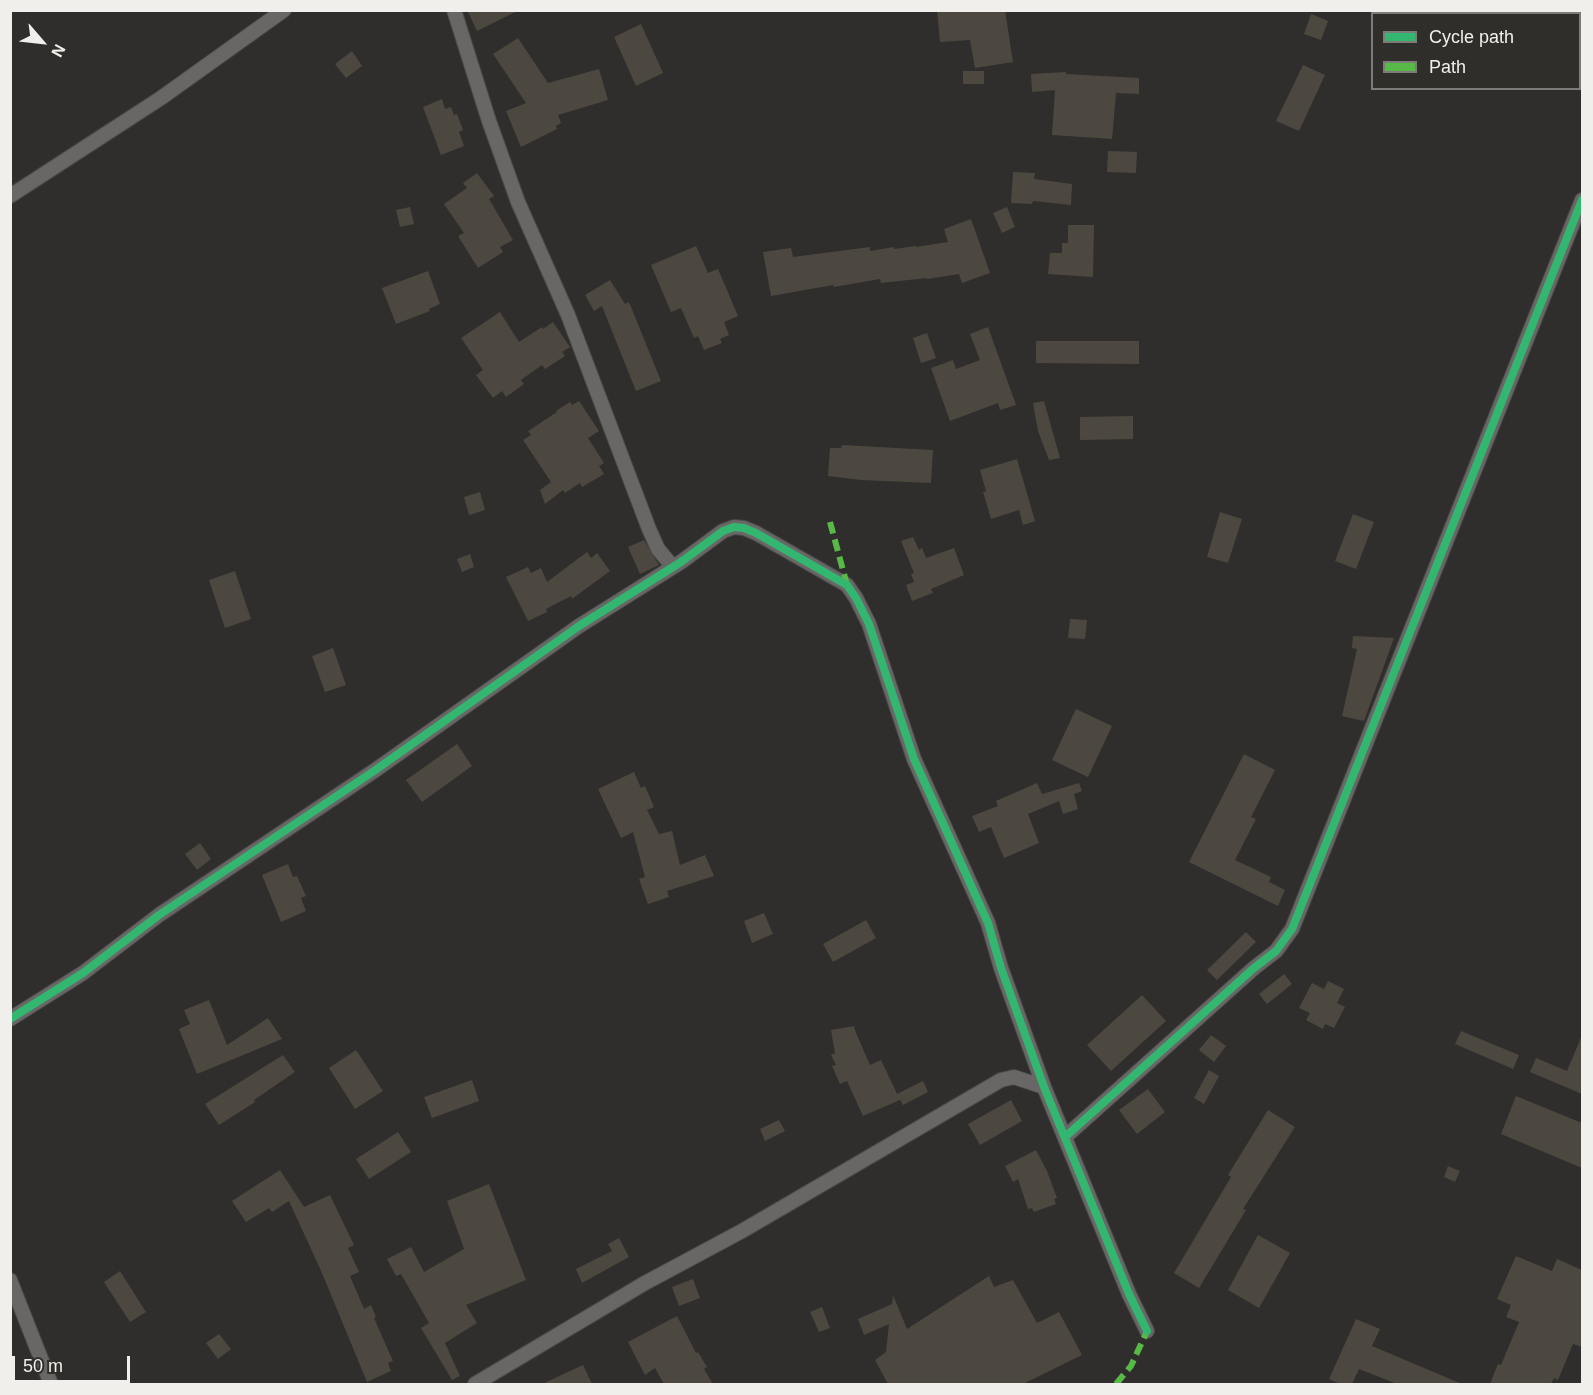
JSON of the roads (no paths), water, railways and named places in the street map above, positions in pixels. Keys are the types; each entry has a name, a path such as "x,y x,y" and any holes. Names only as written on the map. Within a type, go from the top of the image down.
{"street":[{"path":"10,196 160,98 284,10"},
{"path":"454,10 489,121 518,202 568,315 649,529 658,549 674,567"},
{"path":"1065,1137 1276,951 1292,929 1582,200"},
{"path":"10,1019 83,974 159,915 374,771 579,626 674,567 723,531 734,527 744,528 846,585 856,598 868,624 914,759 988,923 1001,968 1044,1087 1129,1294 1147,1331"},
{"path":"475,1384 645,1283 742,1231 1001,1080 1014,1077 1044,1087"},
{"path":"10,1280 51,1384"}]}
